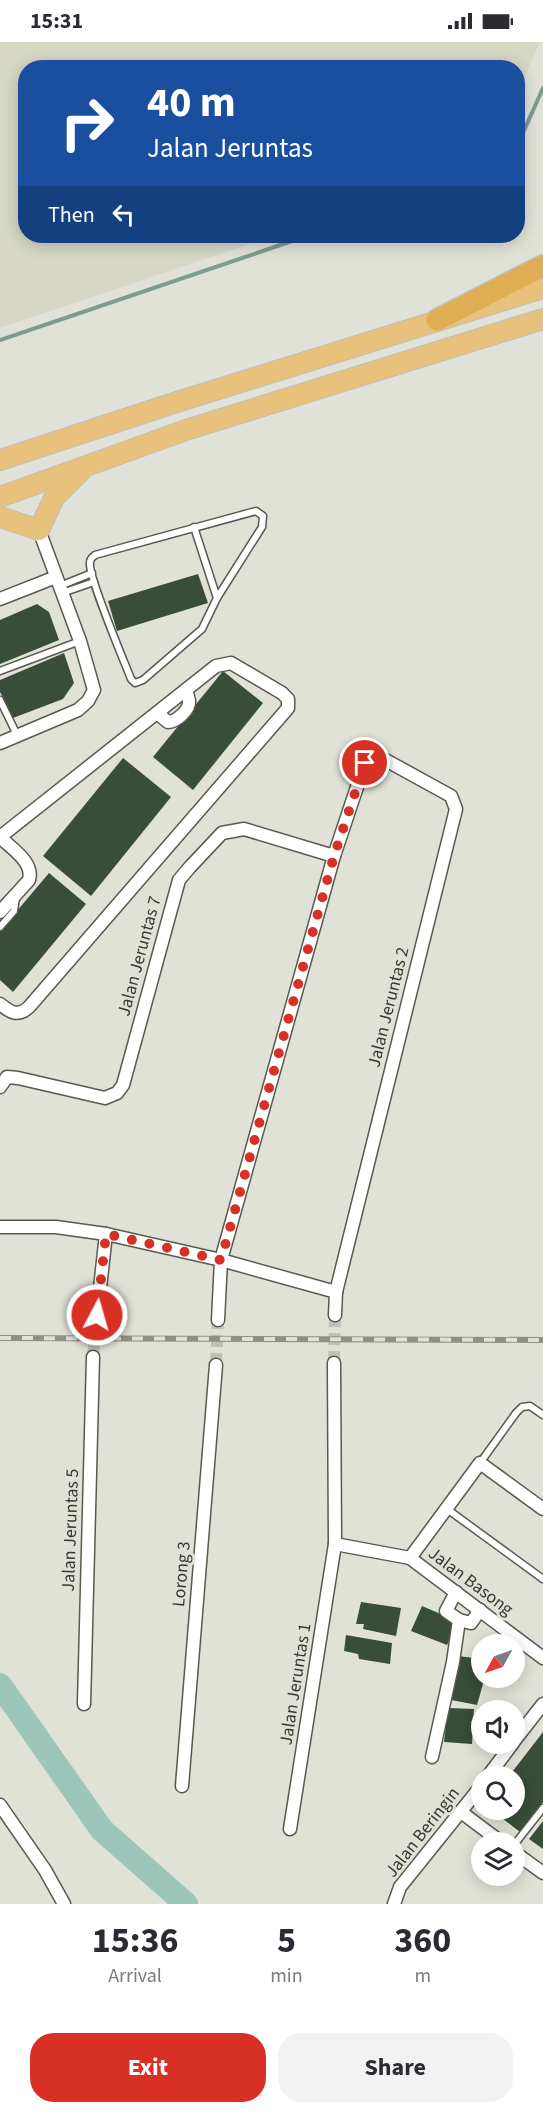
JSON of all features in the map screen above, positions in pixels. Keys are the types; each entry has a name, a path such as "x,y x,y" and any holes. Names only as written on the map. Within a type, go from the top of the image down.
{"highway":[{"path":"436,320 543,266"}],"main road":[{"path":"0,460 436,320 543,288"},
{"path":"0,497 189,429 538,321"},
{"path":"0,517 39,530 54,498 85,467"}],"street":[{"path":"0,743 78,710 88,701 94,690 80,641 39,530"},
{"path":"0,599 59,586"},
{"path":"0,912 29,880 31,873 29,865 0,837 216,666 231,663 282,693 288,699 288,708 29,1007 22,1013 16,1013 0,1004"},
{"path":"157,712 168,722 175,721 188,707 189,700 186,690"},
{"name":"Jalan Jeruntas 2","path":"334,856 365,763 372,756 380,758 451,796 456,809 336,1292 335,1315"},
{"name":"Jalan Jeruntas 7","path":"0,1087 7,1077 105,1098 117,1093 123,1085 179,880 222,833 244,829 334,856"},
{"path":"218,1320 221,1260 334,856"},
{"path":"0,1227 56,1227 106,1234 221,1260 336,1292"},
{"path":"97,1315 106,1234"},
{"name":"Jalan Jeruntas 5","path":"84,1704 93,1357"},
{"path":"334,1363 335,1544"},
{"name":"Lorong 3","path":"182,1786 216,1365"},
{"path":"410,1558 480,1463 543,1509"},
{"name":"Jalan Basong","path":"335,1544 410,1558 543,1658"},
{"name":"Jalan Jeruntas 1","path":"290,1829 335,1544"},
{"path":"456,1592 446,1611 459,1620 471,1623 480,1610"},
{"path":"432,1757 453,1662 459,1620"},
{"path":"525,1728 543,1704"},
{"path":"496,1766 505,1754"},
{"name":"Jalan Beringin","path":"394,1904 399,1887 471,1799"},
{"path":"0,1805 45,1870 64,1904"},
{"path":"461,1812 488,1832"},
{"path":"525,1860 543,1873"}],"lane":[{"path":"256,511 263,516 262,527 217,598 202,629 143,681 135,683 130,679 92,573 89,564 95,555 249,512 256,511"},
{"path":"194,527 217,598"},
{"path":"59,586 92,573"},
{"path":"59,586 94,582"},
{"path":"0,671 80,641"},
{"path":"0,700 17,735"},
{"path":"0,927 14,911 16,894"},
{"path":"480,1463 522,1407 530,1406 543,1415"},
{"path":"447,1509 543,1579"},
{"path":"524,1832 543,1809"}],"shaded area":[{"path":"0,42 540,42 525,77 525,60 18,60 18,243 252,243 0,328"}],"building":[{"path":"198,574 208,603 117,631 108,601"},
{"path":"37,604 49,612 59,640 0,664 0,620"},
{"path":"64,653 74,683 63,699 13,718 0,692 0,680"},
{"path":"223,671 263,703 193,790 153,757"},
{"path":"123,758 171,797 91,896 43,856"},
{"path":"49,873 86,904 13,992 0,980 0,931"},
{"path":"361,1602 401,1608 396,1636 363,1629 364,1624 356,1624"},
{"path":"422,1606 457,1621 447,1645 411,1631"},
{"path":"346,1635 392,1643 390,1664 359,1659 358,1654 344,1651"},
{"path":"458,1656 471,1658 471,1688 482,1688 478,1700 471,1700 471,1704 451,1700"},
{"path":"448,1708 471,1709 471,1744 444,1742"},
{"path":"543,1732 543,1802 520,1832 504,1820 525,1820 525,1766 517,1766"},
{"path":"543,1821 543,1849 529,1839"}],"waterway":[{"path":"525,128 543,88"},
{"path":"0,340 286,243"},
{"path":"0,1685 102,1830 186,1904"}],"tunnel":[{"path":"93,1357 97,1315"},
{"path":"334,1363 335,1315"},
{"path":"216,1365 218,1320"}],"railway":[{"path":"0,1338 543,1340"}],"route":[{"path":"97,1315 106,1234 221,1260 334,856 365,763"}]}
